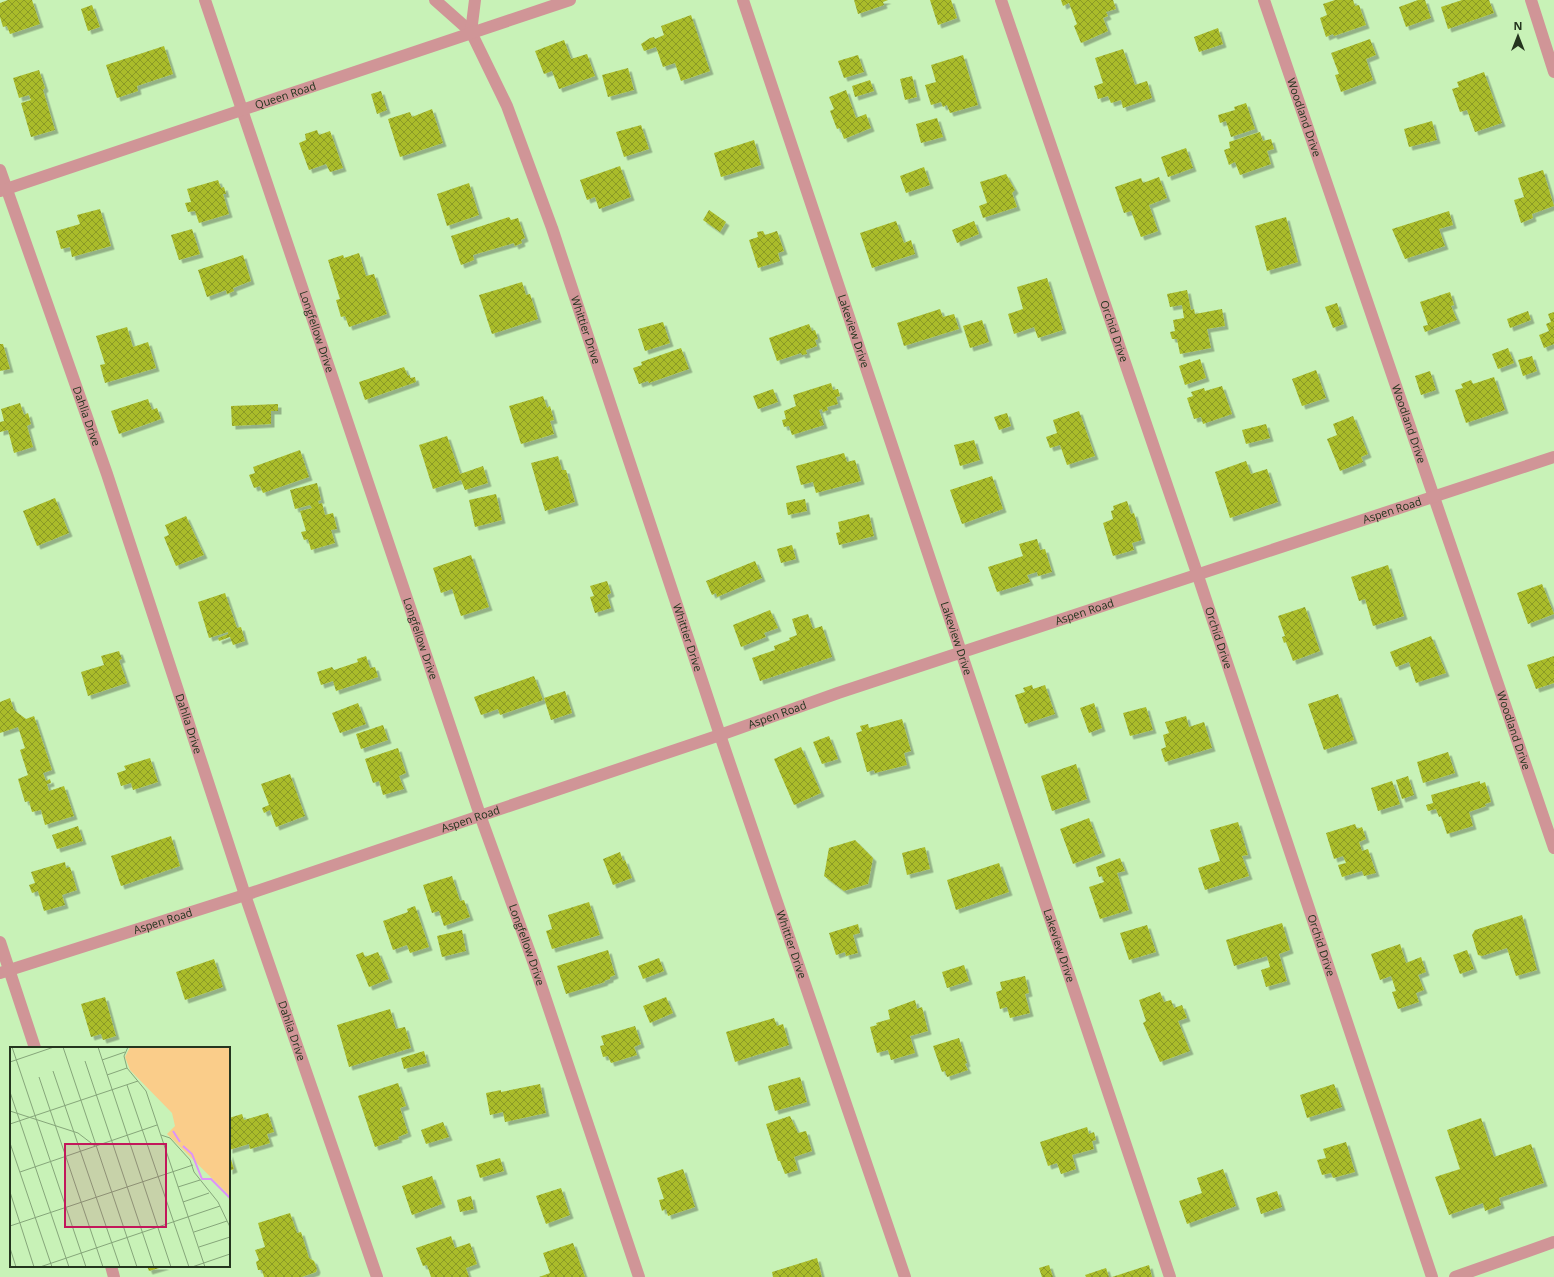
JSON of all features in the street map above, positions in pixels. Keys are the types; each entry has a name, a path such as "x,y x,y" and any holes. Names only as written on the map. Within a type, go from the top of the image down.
{"street":[{"name":"Longfellow Drive","path":"205,0 480,815 537,971 639,1277"},
{"path":"435,0 471,32"},
{"path":"471,32 476,0"},
{"name":"Queen Road","path":"3,190 570,0"},
{"name":"Lakeview Drive","path":"743,0 960,654 1170,1277"},
{"name":"Orchid Drive","path":"1001,0 1198,576 1432,1277"},
{"name":"Woodland Drive","path":"1264,0 1435,496 1554,848"},
{"path":"1531,0 1554,72"},
{"name":"Whittier Drive","path":"471,32 507,106 552,228 720,735 905,1277"},
{"name":"Dahlia Drive","path":"0,170 3,190 107,474 245,895 377,1277"},
{"name":"Aspen Road","path":"5,971 245,895 720,735 838,693 1198,576 1554,457"},
{"path":"0,942 5,971 36,1047"},
{"path":"1455,1277 1554,1242"},
{"path":"111,1267 114,1277"}],"building":[{"path":"8,0 32,0 40,24 10,34 7,26 3,27 0,17 0,3"},
{"path":"854,0 888,0 883,2 884,5 858,14"},
{"path":"930,0 951,0 957,18 938,25"},
{"path":"1061,0 1113,0 1116,9 1106,12 1108,16 1103,18 1108,31 1081,43 1074,26 1077,24 1069,3 1063,6"},
{"path":"1335,0 1353,0 1355,6 1359,5 1366,25 1334,36 1333,34 1326,37 1320,18 1327,15 1323,4"},
{"path":"1418,0 1425,0 1431,18 1406,27 1399,7"},
{"path":"1462,0 1489,0 1494,13 1448,29 1441,7"},
{"path":"92,5 100,27 88,31 81,9"},
{"path":"691,15 710,71 681,81 675,63 663,67 656,47 644,51 641,44 650,38 654,37 655,39 664,35 661,26"},
{"path":"1218,28 1223,44 1199,52 1194,37"},
{"path":"1370,39 1376,55 1366,59 1373,80 1341,92 1335,75 1339,74 1331,53"},
{"path":"564,40 571,59 587,54 595,76 559,89 552,71 544,74 535,51"},
{"path":"164,46 173,74 137,86 138,91 117,98 106,65"},
{"path":"1123,49 1135,85 1147,81 1152,98 1123,108 1121,100 1111,103 1108,96 1098,99 1094,86 1103,83 1095,58"},
{"path":"858,55 864,72 844,78 838,61"},
{"path":"963,55 978,105 950,113 947,105 943,107 941,102 931,105 925,85 936,82 931,65"},
{"path":"628,68 634,90 608,97 602,75"},
{"path":"39,70 45,88 43,90 55,130 31,137 21,103 31,100 29,95 19,98 13,78"},
{"path":"1484,72 1502,123 1475,132 1467,110 1460,112 1452,89 1459,87 1457,82"},
{"path":"912,76 917,97 905,100 900,79"},
{"path":"870,80 874,91 855,97 852,86"},
{"path":"846,90 856,118 866,114 871,128 844,139 840,128 837,129 830,111 834,109 829,97"},
{"path":"381,91 387,110 377,114 371,94"},
{"path":"1246,103 1255,129 1231,137 1226,121 1220,123 1218,115 1235,110 1234,107"},
{"path":"432,109 443,143 400,157 388,119 410,112 412,117"},
{"path":"937,118 943,137 921,143 916,124"},
{"path":"1432,121 1437,140 1409,147 1404,129"},
{"path":"641,125 649,149 624,157 616,132"},
{"path":"317,130 319,135 330,131 343,168 330,172 326,164 309,170 299,143 306,140 305,134"},
{"path":"1260,132 1263,141 1271,139 1274,149 1267,151 1271,164 1240,175 1235,162 1229,165 1224,150 1230,148 1229,142"},
{"path":"754,140 761,165 721,177 714,153"},
{"path":"1186,148 1193,168 1168,177 1161,157"},
{"path":"620,166 631,197 599,209 595,197 587,200 580,180"},
{"path":"924,167 930,185 906,193 900,176"},
{"path":"1543,170 1554,206 1532,214 1533,218 1521,223 1514,200 1524,197 1518,178"},
{"path":"1006,174 1015,190 1012,193 1017,207 983,218 979,206 987,203 980,182"},
{"path":"1159,177 1167,198 1149,205 1158,231 1141,237 1131,211 1124,213 1115,187 1141,178 1143,183"},
{"path":"218,180 221,188 224,187 226,194 223,194 229,214 199,223 195,211 188,212 185,203 191,202 187,189"},
{"path":"469,183 479,215 447,226 437,194"},
{"path":"100,209 111,246 72,257 70,247 61,249 56,231 80,224 77,215"},
{"path":"709,210 726,222 720,232 703,220"},
{"path":"1449,211 1453,225 1439,229 1445,246 1405,259 1392,229"},
{"path":"509,217 511,220 518,218 525,238 521,240 522,243 515,246 514,243 473,255 474,260 461,265 451,236"},
{"path":"1286,217 1298,262 1267,271 1255,226"},
{"path":"896,221 904,243 911,240 915,254 872,268 860,233"},
{"path":"974,221 979,234 957,243 952,230"},
{"path":"192,229 200,254 179,260 171,235"},
{"path":"763,231 765,235 777,231 784,251 778,253 780,261 758,268 749,240 758,237 757,232"},
{"path":"359,253 366,276 374,274 387,314 349,327 345,316 341,317 336,300 340,299 328,260 343,255 344,258"},
{"path":"243,255 251,281 233,288 234,291 227,294 226,290 207,297 198,270"},
{"path":"1047,278 1063,330 1038,338 1034,327 1014,334 1008,314 1023,309 1017,287"},
{"path":"522,282 526,295 530,294 538,319 492,334 479,295"},
{"path":"1187,290 1191,310 1194,309 1195,314 1222,309 1225,326 1207,329 1211,348 1180,354 1177,339 1172,339 1170,332 1175,331 1173,320 1184,318 1182,305 1170,307 1167,294"},
{"path":"1450,292 1454,305 1451,306 1457,320 1425,332 1423,326 1428,325 1420,302"},
{"path":"1337,303 1344,324 1333,328 1325,307"},
{"path":"940,309 943,317 954,314 959,329 904,346 897,323"},
{"path":"1528,311 1531,320 1510,328 1507,319"},
{"path":"1554,312 1554,344 1544,348 1539,335 1549,331 1546,324 1551,322 1548,314"},
{"path":"982,320 989,342 970,348 963,326"},
{"path":"663,322 670,343 645,351 638,329"},
{"path":"809,324 812,331 815,330 818,339 815,340 817,346 806,350 807,354 802,355 801,353 777,361 769,338"},
{"path":"127,327 133,347 148,342 156,368 105,383 100,365 105,364 96,336"},
{"path":"0,344 3,344 10,369 0,371"},
{"path":"681,348 689,369 649,383 648,381 639,384 633,368 642,365 641,362"},
{"path":"1508,348 1514,363 1498,369 1492,354"},
{"path":"1532,356 1537,371 1523,376 1518,360"},
{"path":"1200,359 1206,378 1185,385 1179,366"},
{"path":"404,367 408,376 410,375 410,378 415,377 416,382 365,400 359,382"},
{"path":"1316,370 1326,398 1302,406 1292,379"},
{"path":"1430,371 1436,390 1421,395 1415,376"},
{"path":"1494,377 1505,410 1466,423 1455,390 1463,388 1461,384 1471,380 1473,384"},
{"path":"831,383 833,390 838,389 840,396 836,397 838,404 827,407 828,410 823,412 822,409 819,410 824,425 792,435 789,426 784,427 782,420 786,419 784,411 796,406 793,395"},
{"path":"1222,386 1232,414 1203,424 1201,417 1194,419 1187,398 1193,396 1191,392 1204,388 1205,391"},
{"path":"773,389 778,402 758,409 753,396"},
{"path":"543,396 547,408 550,406 554,420 550,421 554,434 521,444 509,406"},
{"path":"148,399 152,410 157,408 161,419 119,434 111,411"},
{"path":"20,403 24,415 28,413 31,424 27,426 33,447 14,453 8,430 0,432 0,422 4,421 1,409"},
{"path":"278,404 278,411 271,411 271,424 232,426 231,406"},
{"path":"1079,411 1095,456 1067,465 1060,445 1050,448 1046,437 1057,433 1053,420"},
{"path":"1007,413 1011,426 999,430 994,417"},
{"path":"1353,416 1368,454 1361,457 1363,462 1340,471 1327,439 1337,435 1333,424"},
{"path":"1266,424 1270,438 1246,444 1242,430"},
{"path":"447,436 460,474 483,466 488,483 465,490 461,480 433,489 419,445"},
{"path":"974,440 980,460 960,466 954,445"},
{"path":"300,450 309,477 263,493 260,486 254,488 249,475 255,473 253,467"},
{"path":"844,453 847,462 855,460 861,481 816,493 813,482 801,485 796,466"},
{"path":"558,456 562,470 566,470 575,502 545,511 531,463"},
{"path":"1246,461 1251,474 1267,469 1278,502 1230,518 1215,472"},
{"path":"992,476 1003,509 962,524 950,490"},
{"path":"317,483 321,500 318,501 319,504 322,503 325,515 333,513 337,529 331,530 335,543 311,550 308,539 304,540 301,532 306,531 300,511 312,508 310,505 295,509 290,490"},
{"path":"496,494 502,520 475,527 469,500"},
{"path":"55,498 69,533 37,546 23,511"},
{"path":"805,499 807,511 788,515 786,503"},
{"path":"1127,501 1131,514 1134,513 1142,540 1132,543 1134,550 1113,556 1103,523 1113,519 1111,511 1114,510 1113,506"},
{"path":"869,514 874,536 839,545 836,533 840,532 838,522"},
{"path":"186,516 204,555 176,566 164,537 169,535 165,525"},
{"path":"1037,539 1040,550 1045,549 1052,572 1038,576 1037,572 1027,575 1030,582 997,592 988,567 1023,556 1019,544"},
{"path":"792,545 796,559 781,563 777,549"},
{"path":"471,555 489,607 461,616 452,589 441,593 433,568"},
{"path":"755,561 762,578 717,597 716,593 712,595 706,581"},
{"path":"1388,565 1404,616 1373,626 1365,599 1359,601 1351,577"},
{"path":"607,581 611,593 607,595 611,608 595,613 590,597 594,596 590,586"},
{"path":"1542,584 1554,614 1528,624 1517,593"},
{"path":"225,593 237,628 241,627 245,641 233,645 230,637 219,641 218,638 228,634 228,632 209,638 198,602"},
{"path":"1305,607 1320,651 1293,661 1286,642 1284,643 1282,637 1285,636 1278,616"},
{"path":"770,610 778,628 764,633 766,637 741,647 733,625"},
{"path":"808,614 813,629 822,626 832,657 760,681 752,658 775,650 774,646 790,640 789,638 797,635 792,619"},
{"path":"1431,636 1446,673 1416,683 1409,662 1396,667 1390,652"},
{"path":"119,651 122,659 119,660 127,683 88,696 81,672 104,665 101,656"},
{"path":"366,656 370,668 375,667 378,677 336,691 333,681 321,685 317,672 332,667 334,670 358,662 357,659"},
{"path":"1554,656 1554,683 1536,689 1527,665"},
{"path":"534,676 543,700 500,715 498,709 481,715 474,697"},
{"path":"1032,685 1033,689 1045,685 1055,714 1025,724 1015,695 1025,692 1023,688"},
{"path":"565,691 572,713 551,720 544,698"},
{"path":"1338,694 1354,740 1324,750 1308,704"},
{"path":"10,698 14,710 26,719 34,716 52,770 43,773 46,781 50,779 51,783 47,784 49,791 64,786 74,816 45,825 41,810 32,812 29,801 25,802 18,779 28,775 20,750 25,748 18,727 0,733 0,702"},
{"path":"358,703 366,724 340,733 332,713"},
{"path":"1094,703 1102,728 1089,733 1080,708"},
{"path":"1146,707 1153,730 1130,736 1123,713"},
{"path":"1186,716 1189,727 1204,722 1212,748 1165,762 1161,749 1166,747 1163,735 1169,733 1165,722"},
{"path":"902,719 911,751 904,753 907,765 875,773 874,770 867,772 856,733 862,731 860,726 868,724 869,728"},
{"path":"383,725 388,740 361,749 356,734"},
{"path":"829,736 838,759 822,764 813,742"},
{"path":"801,747 821,793 794,805 774,759"},
{"path":"398,748 406,773 399,776 404,789 383,795 379,781 373,783 365,759"},
{"path":"1448,752 1455,773 1423,783 1417,762"},
{"path":"150,758 158,782 133,790 131,783 121,786 117,773 126,770 124,766"},
{"path":"1076,764 1087,799 1052,811 1041,776"},
{"path":"290,774 305,816 276,827 270,810 264,813 262,808 269,805 261,784"},
{"path":"1408,776 1414,795 1402,799 1396,780"},
{"path":"1392,781 1400,804 1378,811 1371,788"},
{"path":"1480,781 1480,784 1485,782 1491,802 1485,804 1486,806 1469,812 1473,826 1447,834 1441,816 1439,817 1436,809 1428,811 1426,805 1433,803 1431,795"},
{"path":"1089,818 1102,853 1073,864 1060,829"},
{"path":"1238,822 1248,855 1242,856 1249,876 1205,890 1198,868 1220,861 1210,830"},
{"path":"1355,824 1357,829 1362,827 1366,839 1359,842 1362,851 1368,849 1376,873 1364,876 1362,871 1342,877 1338,865 1346,863 1343,856 1334,859 1326,833"},
{"path":"78,826 83,841 57,849 52,835"},
{"path":"171,836 180,866 121,886 111,856"},
{"path":"855,840 873,858 868,884 844,891 824,876 829,848"},
{"path":"925,847 930,869 907,875 902,853"},
{"path":"620,852 632,878 613,885 603,859"},
{"path":"1120,858 1125,871 1117,873 1129,910 1100,919 1089,887 1104,882 1102,876 1099,877 1096,867"},
{"path":"65,862 66,868 70,867 77,890 62,895 65,905 44,911 38,891 32,893 29,885 35,883 31,872"},
{"path":"999,863 1009,892 956,910 947,880"},
{"path":"452,876 460,901 464,900 470,917 444,926 439,911 432,913 423,885"},
{"path":"589,902 600,935 552,949 546,931 552,929 548,915"},
{"path":"415,906 429,947 410,953 407,945 393,950 383,921 408,912 407,909"},
{"path":"1522,915 1537,970 1516,976 1507,948 1482,956 1478,955 1472,935 1475,930"},
{"path":"1282,923 1290,950 1279,954 1287,981 1266,987 1261,970 1270,967 1267,956 1234,966 1226,940"},
{"path":"858,924 860,933 853,935 858,953 846,956 845,952 836,955 829,933"},
{"path":"1147,925 1156,952 1129,960 1120,933"},
{"path":"462,930 466,951 442,957 437,936"},
{"path":"1400,944 1406,963 1421,957 1426,972 1418,975 1424,990 1416,993 1419,1002 1398,1009 1392,992 1396,991 1391,976 1380,980 1371,954"},
{"path":"608,950 615,975 604,981 605,982 566,994 557,966"},
{"path":"1467,950 1474,969 1460,974 1453,955"},
{"path":"363,952 365,957 378,952 389,979 369,987 356,955"},
{"path":"659,958 664,971 643,979 638,966"},
{"path":"214,959 223,987 185,1000 176,972"},
{"path":"964,965 969,981 947,988 942,972"},
{"path":"1025,976 1029,993 1025,994 1030,1013 1010,1018 1007,1007 1000,1009 996,992 1002,990 1000,982"},
{"path":"1160,992 1164,1002 1171,1000 1174,1008 1182,1005 1187,1018 1178,1021 1190,1051 1160,1062 1143,1023 1146,1021 1139,1000"},
{"path":"105,997 116,1036 103,1040 101,1034 91,1037 81,1004"},
{"path":"666,997 673,1013 650,1023 643,1006"},
{"path":"915,1000 917,1009 922,1007 928,1031 910,1036 915,1053 891,1060 888,1050 877,1053 870,1027 877,1025 876,1023 890,1019 888,1010"},
{"path":"390,1009 396,1029 405,1027 411,1048 349,1067 337,1025"},
{"path":"774,1018 777,1026 783,1024 789,1045 735,1062 726,1032"},
{"path":"635,1026 641,1044 634,1047 637,1055 611,1063 608,1056 603,1057 600,1046 604,1045 601,1036"},
{"path":"959,1038 967,1063 965,1064 968,1070 947,1077 945,1071 942,1072 933,1046"},
{"path":"424,1051 427,1063 404,1069 401,1058"},
{"path":"800,1077 807,1102 775,1111 768,1086"},
{"path":"398,1083 406,1106 400,1108 408,1133 398,1137 399,1139 375,1147 358,1096"},
{"path":"540,1084 546,1113 505,1122 503,1112 490,1115 486,1093 501,1090 501,1092"},
{"path":"1334,1084 1342,1107 1307,1118 1300,1095"},
{"path":"268,1113 274,1132 267,1134 270,1143 250,1149 249,1144 230,1150 230,1118 242,1114 244,1120"},
{"path":"790,1116 798,1133 806,1131 812,1151 794,1157 798,1170 785,1174 780,1161 778,1161 766,1124"},
{"path":"1481,1118 1494,1157 1531,1144 1544,1183 1499,1198 1501,1205 1485,1211 1483,1203 1449,1215 1435,1177 1460,1169 1447,1130"},
{"path":"443,1122 449,1137 426,1144 421,1130"},
{"path":"1087,1127 1089,1134 1094,1132 1096,1140 1092,1141 1094,1149 1072,1155 1076,1169 1061,1174 1057,1163 1048,1166 1040,1142"},
{"path":"1346,1142 1355,1172 1333,1178 1331,1173 1322,1175 1317,1160 1326,1158 1323,1149"},
{"path":"230,1156 234,1169 230,1171"},
{"path":"500,1158 504,1171 480,1178 476,1165"},
{"path":"683,1169 695,1207 668,1216 666,1209 662,1211 659,1200 664,1199 657,1178"},
{"path":"1223,1169 1236,1206 1187,1224 1179,1201 1202,1193 1197,1178"},
{"path":"432,1176 442,1204 412,1215 402,1186"},
{"path":"561,1188 570,1215 546,1224 536,1196"},
{"path":"1277,1191 1282,1207 1261,1214 1256,1198"},
{"path":"471,1196 474,1209 460,1212 457,1200"},
{"path":"290,1213 297,1233 301,1232 309,1258 314,1261 317,1269 316,1272 302,1277 264,1277 262,1270 258,1270 256,1262 259,1260 255,1250 265,1247 258,1223"},
{"path":"451,1236 455,1248 470,1243 477,1264 466,1268 469,1277 431,1277 427,1265 423,1266 416,1248"},
{"path":"573,1243 585,1277 539,1277 550,1273 543,1253"},
{"path":"817,1258 822,1277 773,1277 772,1272"},
{"path":"1049,1265 1053,1277 1042,1277 1039,1268"},
{"path":"1149,1265 1152,1277 1112,1277"},
{"path":"147,1267 163,1267 149,1271"},
{"path":"1106,1268 1109,1277 1086,1277 1085,1275"}]}
